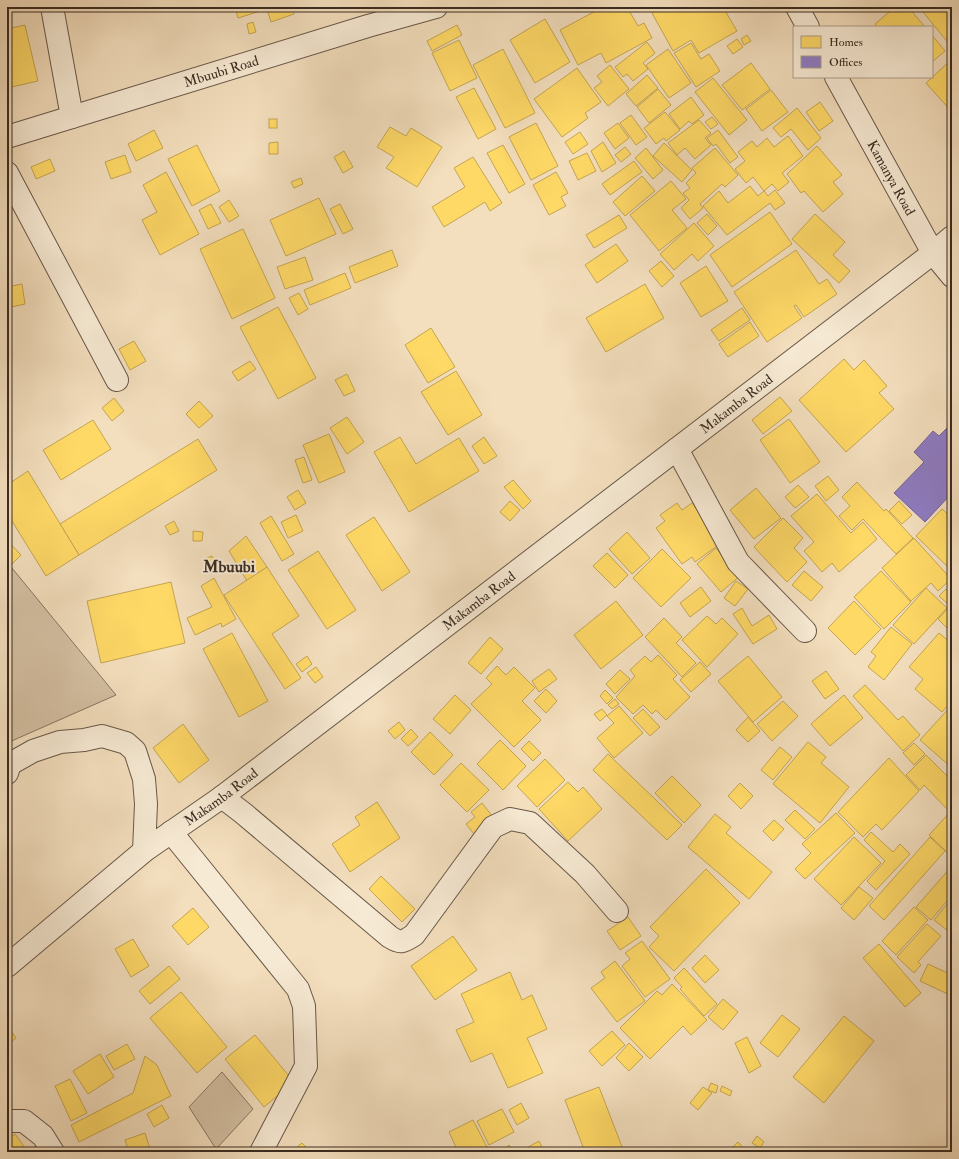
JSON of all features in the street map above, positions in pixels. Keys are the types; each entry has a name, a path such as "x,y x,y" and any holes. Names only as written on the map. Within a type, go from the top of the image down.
{"street":[{"path":"52,7 72,117"},
{"name":"Mbuubi Road","path":"7,137 368,26 436,7"},
{"path":"797,7 807,26"},
{"name":"Kamanya Road","path":"837,78 933,253 952,276"},
{"path":"7,173 117,380"},
{"name":"Makamba Road","path":"7,966 144,851 222,798 952,237"},
{"path":"677,449 738,562 805,631"},
{"path":"7,773 10,764 33,751 60,742 84,740 102,736 126,743 135,751 144,779 146,804 144,851"},
{"path":"222,798 243,813 390,937 398,942 404,941 414,935 493,827 510,819 530,823 585,874 617,912"},
{"path":"171,832 298,989 304,1006 306,1066 261,1152"},
{"path":"7,1121 24,1121 43,1136 53,1152"}],"shaded area":[{"path":"7,562 116,695 7,743"},
{"path":"222,1072 253,1109 216,1149 189,1107"}],"building: Homes":[{"path":"235,7 292,7 294,14 271,22 267,9 238,18"},
{"path":"603,7 627,7 638,26 644,23 652,38 606,63 601,53 578,65 560,30"},
{"path":"663,7 714,7 715,9 723,7 737,31 699,53 691,40 673,51 652,13"},
{"path":"895,7 908,7 924,26 876,26 875,24"},
{"path":"919,7 952,7 952,43 950,45"},
{"path":"545,19 570,62 535,83 510,40"},
{"path":"253,22 256,32 249,34 247,24"},
{"path":"25,25 38,81 7,88 7,29"},
{"path":"457,25 462,35 432,51 427,41"},
{"path":"747,35 751,41 744,45 741,39"},
{"path":"933,36 945,51 933,61"},
{"path":"737,39 743,47 733,54 727,46"},
{"path":"459,40 477,78 450,91 432,53"},
{"path":"647,42 655,53 643,63 648,69 633,81 627,74 623,77 615,67"},
{"path":"691,43 701,59 709,54 720,71 696,87 674,53"},
{"path":"503,49 535,113 505,128 473,65"},
{"path":"668,49 691,83 669,98 646,65"},
{"path":"952,59 952,112 926,83"},
{"path":"751,63 770,89 742,110 722,85"},
{"path":"610,65 629,89 608,106 594,88 602,82 597,76"},
{"path":"577,68 601,102 585,113 588,118 562,137 534,99"},
{"path":"647,75 658,88 636,106 626,94"},
{"path":"713,78 747,120 729,135 695,92"},
{"path":"474,88 496,129 478,139 456,97"},
{"path":"658,89 671,105 649,123 637,107"},
{"path":"771,90 788,112 762,131 746,109"},
{"path":"691,97 704,115 692,124 689,121 680,129 669,114"},
{"path":"820,102 833,121 819,131 806,112"},
{"path":"797,108 821,138 808,150 791,129 781,137 773,128"},
{"path":"665,112 680,130 666,141 664,138 656,144 644,128"},
{"path":"631,115 647,137 636,145 620,123"},
{"path":"712,117 718,124 711,129 705,122"},
{"path":"269,119 277,119 277,128 269,128"},
{"path":"699,120 711,133 705,138 711,145 695,159 685,148 677,155 668,143"},
{"path":"536,123 558,166 531,180 509,137"},
{"path":"618,123 629,138 615,149 604,133"},
{"path":"390,127 406,136 411,128 442,147 417,187 386,168 394,157 377,147"},
{"path":"154,130 163,148 136,161 128,144"},
{"path":"718,130 738,157 730,163 716,144 713,146 707,138"},
{"path":"580,132 588,144 573,154 565,142"},
{"path":"788,136 803,156 782,173 789,182 778,191 772,184 764,191 753,177 746,183 735,169 745,161 738,152 752,141 757,147 767,138 774,147"},
{"path":"278,142 278,154 269,154 269,143"},
{"path":"603,142 616,163 602,172 591,151"},
{"path":"664,143 692,170 682,182 653,156"},
{"path":"197,145 220,191 192,206 168,159"},
{"path":"503,145 525,184 509,193 487,153"},
{"path":"817,146 842,175 833,182 843,194 823,212 804,191 801,193 787,174"},
{"path":"625,147 631,154 621,162 615,155"},
{"path":"646,148 663,170 653,179 635,158"},
{"path":"715,148 738,175 725,187 722,184 700,204 703,208 690,219 681,208 689,200 683,193 690,188 686,183 696,173 692,168"},
{"path":"344,151 353,167 343,173 334,157"},
{"path":"587,153 596,171 578,180 569,161"},
{"path":"125,155 131,172 111,179 105,162"},
{"path":"473,157 502,203 490,211 485,202 444,227 432,207 465,187 454,168"},
{"path":"50,159 55,171 36,179 31,167"},
{"path":"634,161 642,172 610,195 602,184"},
{"path":"166,172 199,234 160,255 142,220 157,212 143,185"},
{"path":"556,172 568,193 561,197 566,206 549,215 533,185"},
{"path":"642,176 655,191 625,216 613,202"},
{"path":"301,178 303,184 294,188 291,182"},
{"path":"671,181 686,199 672,210 687,228 659,251 630,215"},
{"path":"750,186 758,196 764,191 768,196 775,190 785,203 775,210 770,203 727,235 703,206 719,191 728,203"},
{"path":"319,198 336,234 286,256 270,220"},
{"path":"229,200 239,216 229,222 219,207"},
{"path":"211,204 221,223 208,229 199,210"},
{"path":"340,204 353,229 343,234 330,209"},
{"path":"770,212 792,244 732,287 710,255"},
{"path":"707,214 717,226 708,235 697,223"},
{"path":"815,214 845,242 833,255 850,271 839,283 792,239"},
{"path":"619,215 627,228 594,248 586,235"},
{"path":"694,223 714,246 698,261 692,254 674,270 660,254"},
{"path":"243,229 275,298 232,319 200,249"},
{"path":"616,244 628,261 597,283 585,265"},
{"path":"392,250 398,266 355,283 349,267"},
{"path":"796,250 819,284 827,279 837,294 804,317 796,305 794,306 802,318 767,342 734,292"},
{"path":"305,257 313,280 285,289 277,267"},
{"path":"661,261 674,276 662,287 649,271"},
{"path":"706,266 728,301 701,317 680,283"},
{"path":"345,273 351,288 310,305 304,290"},
{"path":"22,284 25,304 7,308 7,287"},
{"path":"645,284 664,318 606,352 586,318"},
{"path":"299,293 308,309 298,315 289,298"},
{"path":"278,307 316,378 278,399 240,327"},
{"path":"742,308 750,320 719,341 711,330"},
{"path":"750,322 759,336 728,357 719,344"},
{"path":"431,328 455,367 428,383 405,345"},
{"path":"134,341 146,361 130,370 119,349"},
{"path":"844,359 854,370 864,360 887,386 879,393 894,409 846,452 799,400"},
{"path":"250,361 256,369 238,381 232,372"},
{"path":"456,371 482,415 448,435 421,392"},
{"path":"347,374 355,391 344,396 335,380"},
{"path":"780,397 792,411 763,434 752,420"},
{"path":"114,398 124,411 112,421 102,408"},
{"path":"199,401 213,416 199,428 186,414"},
{"path":"347,417 364,442 347,454 330,428"},
{"path":"789,419 820,462 790,483 760,440"},
{"path":"93,420 111,449 61,480 43,450"},
{"path":"329,434 345,472 319,483 303,445"},
{"path":"400,437 416,464 459,438 479,471 409,512 374,452"},
{"path":"484,437 497,456 484,464 472,446"},
{"path":"198,439 217,470 79,555 60,524"},
{"path":"304,457 312,480 303,483 295,460"},
{"path":"28,471 79,555 46,576 7,513 7,485"},
{"path":"828,476 839,490 826,501 815,486"},
{"path":"513,480 531,501 523,509 504,487"},
{"path":"857,482 884,511 886,509 913,538 896,554 863,519 852,530 839,516 850,506 842,497"},
{"path":"798,485 809,497 795,508 785,497"},
{"path":"756,488 781,518 754,539 730,510"},
{"path":"298,490 306,503 295,510 287,497"},
{"path":"817,494 851,533 863,522 877,539 839,572 832,563 822,572 804,551 814,542 791,516"},
{"path":"510,501 520,510 510,521 500,512"},
{"path":"899,501 912,515 902,524 889,511"},
{"path":"677,503 682,510 692,503 721,543 695,562 692,557 682,564 656,528 665,521 660,515"},
{"path":"942,509 952,518 952,571 916,536"},
{"path":"296,515 303,531 288,538 281,522"},
{"path":"271,516 294,554 282,561 260,523"},
{"path":"374,517 410,572 382,591 346,535"},
{"path":"783,518 803,538 794,548 807,562 787,582 754,547"},
{"path":"174,521 179,531 170,535 165,526"},
{"path":"193,531 203,532 202,541 193,541"},
{"path":"627,532 650,558 632,574 609,549"},
{"path":"246,536 267,567 247,581 229,551"},
{"path":"914,538 951,579 938,591 931,583 911,601 882,568"},
{"path":"7,540 21,555 7,569"},
{"path":"716,548 740,576 721,592 697,564"},
{"path":"662,549 691,578 661,607 633,578"},
{"path":"318,551 356,610 327,629 288,570"},
{"path":"607,553 628,575 615,588 593,566"},
{"path":"212,556 218,568 213,571 207,558"},
{"path":"267,567 299,616 272,634 301,678 285,689 224,595"},
{"path":"804,571 823,587 811,601 792,585"},
{"path":"881,571 911,602 884,629 854,597"},
{"path":"214,578 236,619 222,627 221,623 195,635 187,618 212,607 201,586"},
{"path":"736,581 748,589 735,606 724,598"},
{"path":"171,582 185,643 101,663 87,601"},
{"path":"701,587 711,601 690,617 680,603"},
{"path":"926,588 947,608 914,644 893,625"},
{"path":"946,589 952,595 952,633 938,619 950,606 939,596"},
{"path":"616,601 643,635 601,669 574,635"},
{"path":"854,601 881,629 855,655 828,628"},
{"path":"742,608 752,626 769,615 777,629 753,644 733,614"},
{"path":"707,616 716,624 722,618 738,634 707,667 682,640"},
{"path":"664,618 682,637 676,643 696,663 682,677 645,637"},
{"path":"891,627 912,644 884,680 868,667 876,656 871,652"},
{"path":"232,633 268,701 239,717 203,649"},
{"path":"939,633 952,644 952,701 942,712 915,689 923,679 909,667"},
{"path":"490,637 503,649 481,674 468,663"},
{"path":"658,655 677,675 673,679 690,697 666,720 656,710 652,714 643,705 633,714 616,697 635,676 630,670 645,656 651,662"},
{"path":"307,656 312,664 302,672 296,664"},
{"path":"748,656 782,697 753,722 718,681"},
{"path":"700,662 711,674 691,692 680,680"},
{"path":"497,666 506,675 514,667 535,688 522,701 541,720 514,747 471,704 492,684 486,678"},
{"path":"316,667 323,677 315,683 307,673"},
{"path":"549,669 557,679 539,692 532,681"},
{"path":"620,670 630,679 615,694 606,684"},
{"path":"826,671 839,689 825,699 812,681"},
{"path":"865,685 898,720 903,716 920,735 903,751 853,696"},
{"path":"546,689 557,701 546,713 534,701"},
{"path":"605,690 613,698 607,704 600,696"},
{"path":"455,695 471,710 450,734 433,719"},
{"path":"844,695 863,718 830,746 811,724"},
{"path":"615,699 619,704 612,709 608,705"},
{"path":"783,701 798,716 772,741 757,724"},
{"path":"619,706 643,733 614,758 597,738 614,723 607,716"},
{"path":"951,706 952,707 952,768 920,740"},
{"path":"602,709 607,715 600,721 594,714"},
{"path":"643,709 660,727 650,736 633,718"},
{"path":"748,717 760,731 748,742 736,730"},
{"path":"399,722 405,730 395,739 388,731"},
{"path":"183,724 209,760 179,783 153,748"},
{"path":"411,729 418,737 408,746 401,739"},
{"path":"430,732 453,755 434,775 411,752"},
{"path":"500,740 526,766 503,790 477,764"},
{"path":"529,741 541,753 533,761 521,749"},
{"path":"808,742 826,757 821,763 849,787 820,823 773,784"},
{"path":"914,743 925,754 914,765 903,753"},
{"path":"780,747 792,757 773,780 761,770"},
{"path":"608,754 682,825 667,840 593,770"},
{"path":"926,755 952,781 952,804 947,809 924,785 920,790 906,775"},
{"path":"889,758 919,791 882,830 876,824 863,837 838,812"},
{"path":"545,759 565,780 537,807 517,786"},
{"path":"461,763 489,790 467,812 440,785"},
{"path":"672,776 701,805 684,823 655,793"},
{"path":"568,782 578,792 583,787 602,809 568,841 539,809"},
{"path":"740,783 753,796 741,809 728,796"},
{"path":"377,802 400,838 350,872 332,844 360,825 355,817"},
{"path":"482,803 493,817 474,834 466,824 475,817 471,812"},
{"path":"795,810 815,829 805,839 785,820"},
{"path":"952,810 952,857 929,835"},
{"path":"836,813 855,833 805,879 795,869 811,853 802,844"},
{"path":"715,814 731,827 726,833 772,872 749,899 688,847"},
{"path":"774,820 784,829 773,841 763,831"},
{"path":"871,832 893,852 900,844 910,854 876,890 867,881 885,861 864,840"},
{"path":"854,837 881,863 841,905 814,879"},
{"path":"930,837 945,851 884,920 869,906"},
{"path":"952,866 952,895 931,920 916,907"},
{"path":"706,869 740,903 674,971 649,947 659,936 650,927"},
{"path":"381,876 415,909 402,922 369,889"},
{"path":"859,887 873,898 854,920 841,908"},
{"path":"952,898 952,934 934,920"},
{"path":"914,907 928,920 896,955 882,941"},
{"path":"193,908 209,927 188,945 172,926"},
{"path":"628,917 641,936 620,950 607,931"},
{"path":"927,924 941,936 918,962 921,965 914,973 897,957"},
{"path":"453,936 477,970 435,1000 411,966"},
{"path":"133,939 149,966 131,977 115,949"},
{"path":"642,941 670,979 645,997 622,966 630,959 625,953"},
{"path":"879,944 921,993 905,1007 863,958"},
{"path":"705,955 719,970 705,983 692,968"},
{"path":"615,961 645,1001 617,1022 591,988 605,978 601,972"},
{"path":"928,964 952,975 952,996 920,981"},
{"path":"169,966 180,979 150,1004 139,991"},
{"path":"684,968 717,1004 704,1016 680,989 682,987 674,978"},
{"path":"510,972 522,1000 532,995 547,1029 527,1038 543,1073 508,1088 492,1053 471,1062 456,1030 474,1022 461,994"},
{"path":"672,984 707,1020 691,1035 683,1026 650,1059 620,1028 657,991 662,995"},
{"path":"181,992 227,1047 197,1073 150,1018"},
{"path":"723,999 738,1012 723,1030 708,1017"},
{"path":"782,1015 800,1029 778,1057 760,1043"},
{"path":"844,1016 874,1041 824,1103 793,1077"},
{"path":"7,1025 16,1038 7,1045"},
{"path":"612,1031 625,1045 602,1066 589,1051"},
{"path":"255,1035 294,1082 264,1107 225,1059"},
{"path":"747,1037 761,1066 749,1073 735,1043"},
{"path":"629,1043 643,1057 629,1071 616,1058"},
{"path":"127,1044 135,1059 114,1070 106,1056"},
{"path":"100,1054 114,1077 88,1094 73,1071"},
{"path":"145,1056 157,1065 171,1096 79,1142 71,1125 133,1093"},
{"path":"70,1079 87,1113 71,1121 55,1086"},
{"path":"711,1083 718,1086 716,1093 708,1090"},
{"path":"722,1086 732,1091 730,1096 720,1091"},
{"path":"599,1087 624,1152 585,1152 565,1100"},
{"path":"703,1087 712,1093 698,1110 690,1103"},
{"path":"521,1103 529,1118 517,1125 509,1110"},
{"path":"162,1105 169,1118 154,1127 147,1114"},
{"path":"502,1109 514,1132 489,1145 477,1121"},
{"path":"473,1120 487,1147 477,1152 458,1152 449,1132"},
{"path":"145,1133 151,1152 129,1152 125,1140"},
{"path":"15,1134 28,1152 7,1152 7,1140"},
{"path":"757,1136 764,1142 760,1148 752,1143"},
{"path":"539,1141 544,1152 521,1152 521,1151"},
{"path":"738,1142 747,1152 727,1152"},
{"path":"302,1143 311,1152 291,1152"},
{"path":"509,1145 516,1152 501,1152"}],"building: Offices":[{"path":"952,423 952,493 925,522 894,493 924,462 914,452 933,431 939,436"}],"district":[{"name":"Mbuubi","path":"229,566"}]}
